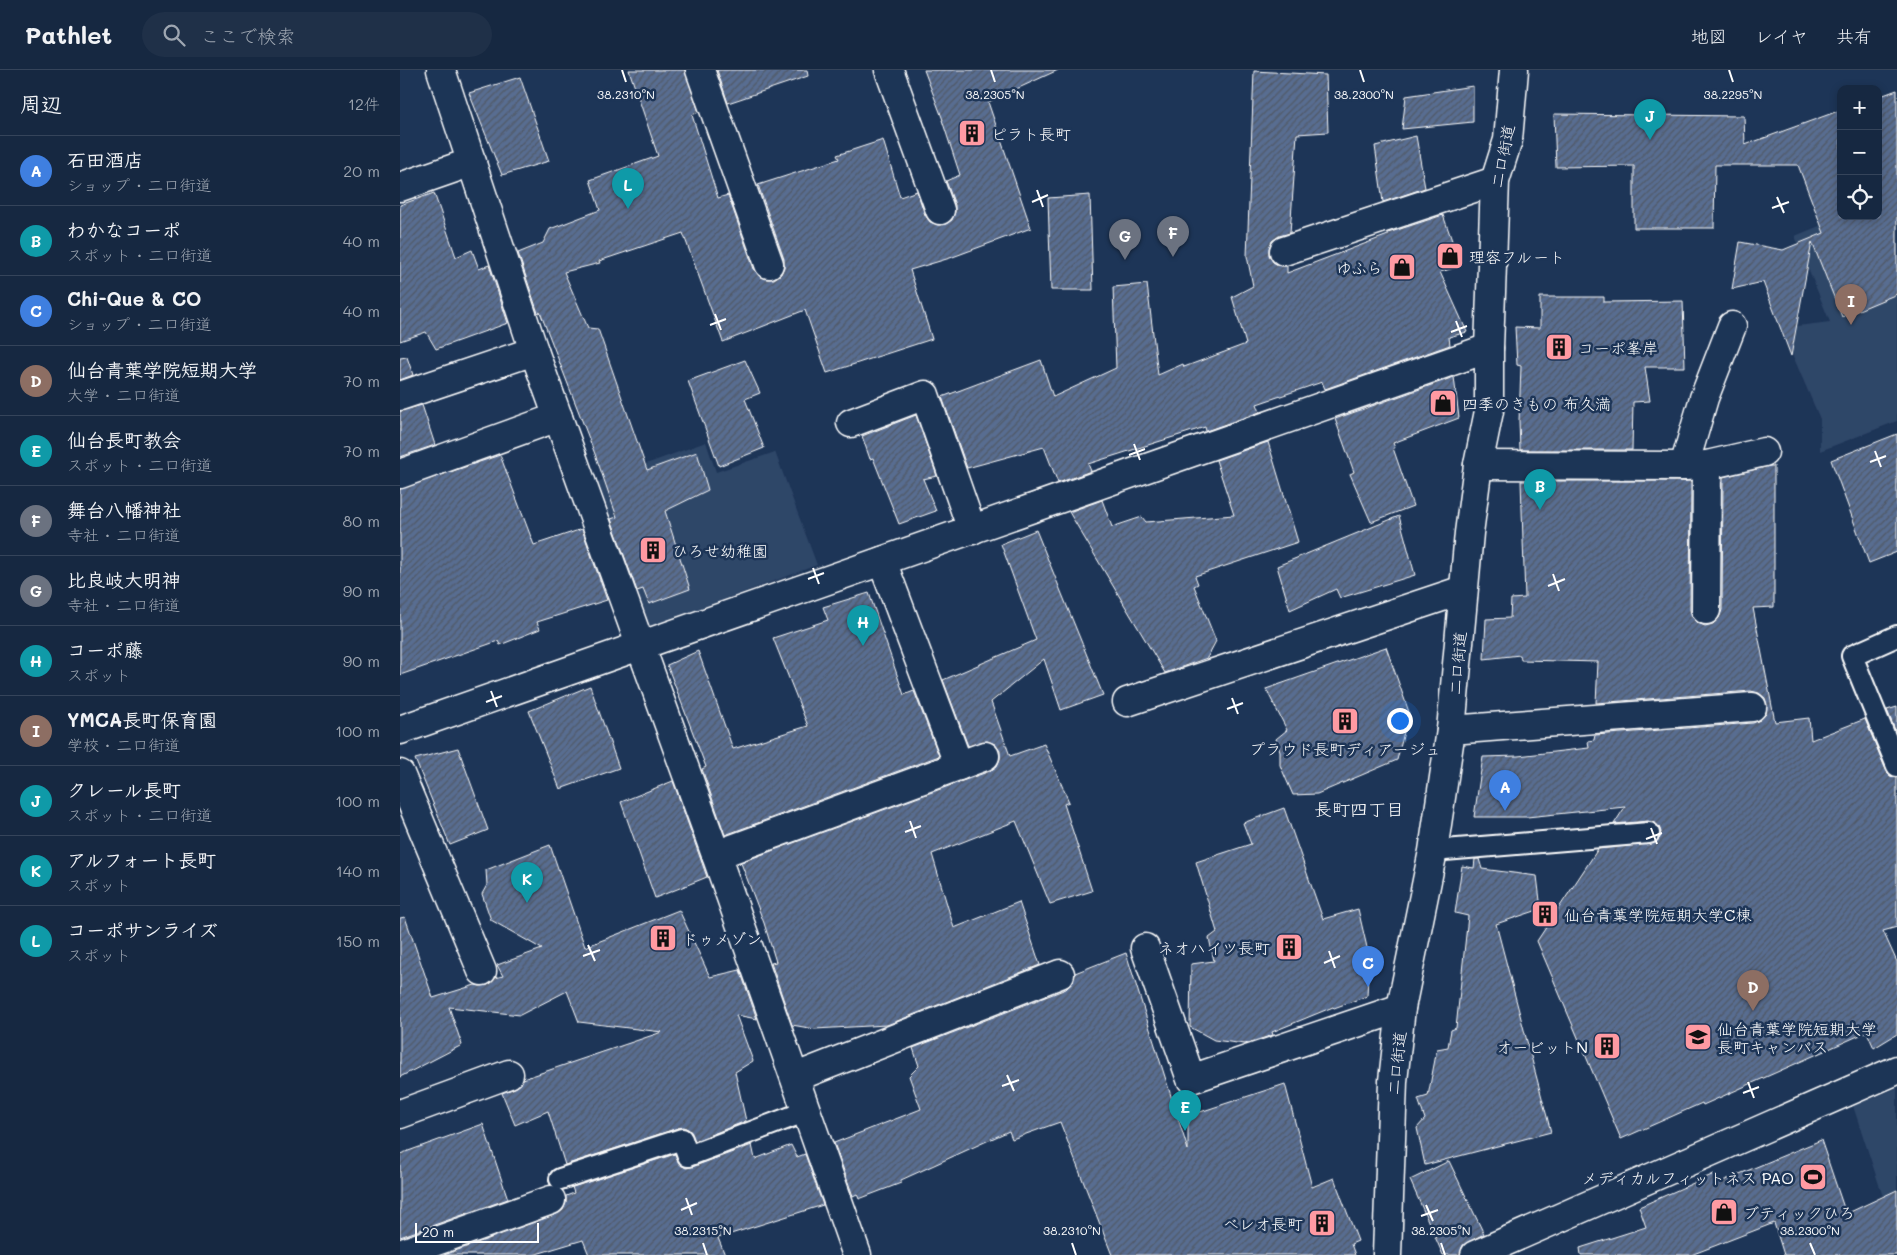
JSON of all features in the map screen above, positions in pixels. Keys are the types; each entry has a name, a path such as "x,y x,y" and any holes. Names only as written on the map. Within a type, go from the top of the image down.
{"street":[{"path":"441,70 534,351 796,1077 857,1255"},
{"path":"700,70 769,264"},
{"path":"889,70 940,210"},
{"name":"二口街道","path":"1387,1255 1393,1081 1401,1008 1433,851 1451,730 1463,590 1478,465 1489,412 1489,348 1495,182 1508,140 1514,70"},
{"path":"400,187 472,162"},
{"path":"1284,250 1495,182"},
{"path":"1706,610 1695,465 1704,398 1732,326"},
{"path":"400,730 1489,348"},
{"path":"400,396 534,351"},
{"path":"851,422 925,395 972,530"},
{"path":"400,474 558,417"},
{"path":"1478,465 1695,465 1764,452"},
{"path":"882,561 959,766"},
{"path":"1127,702 1463,590"},
{"path":"1451,730 1752,707"},
{"path":"716,855 985,756"},
{"path":"400,774 482,971"},
{"path":"1144,948 1191,1079 1401,1008"},
{"path":"796,1077 1060,974"},
{"path":"1475,1255 1897,1070"},
{"path":"400,1114 509,1074"},
{"path":"400,1254 555,1190"}],"lane":[{"path":"1897,636 1852,656 1897,766"},
{"path":"1433,851 1649,833"},
{"path":"555,1190 682,1140 688,1156 807,1110"}],"shaded area":[{"path":"1897,195 1897,421 1820,451 1820,419 1781,328 1830,322 1795,236 1837,219 1882,220 1882,212"},
{"path":"706,442 716,472 775,452 817,565 648,628 597,482"},
{"path":"1897,1088 1897,1239 1853,1106"}],"building":[{"path":"629,70 685,70 699,112 692,115 718,198 728,195 754,269 759,276 774,279 781,274 784,267 784,259 758,185 839,159 837,155 883,140 900,197 917,191 925,215 930,222 938,225 946,224 952,220 955,205 946,181 960,175 943,120 924,70 1058,70 988,102 1031,228 950,258 910,270 932,339 827,373 805,310 723,342 683,233 599,261 600,263 564,272 588,328 598,329 647,470 697,452 708,490 665,511 690,589 649,604 643,589 637,591 611,519 617,517 595,454 540,312 538,313 518,253 543,243 550,229 600,210 590,180 658,156"},
{"path":"717,70 807,70 808,76 728,103"},
{"path":"1254,71 1326,75 1328,132 1297,134 1290,233 1279,236 1272,241 1269,255 1273,262 1280,266 1287,266 1287,273 1388,235 1388,233 1443,215 1461,266 1440,272 1467,332 1449,337 1450,345 1325,389 1322,382 1257,404 1260,412 1206,431 1205,427 1088,464 1091,471 1058,483 1044,447 967,468 942,397 1041,360 1053,397 1116,368 1113,287 1147,284 1158,375 1183,364 1184,367 1246,344 1232,297 1253,286 1247,256"},
{"path":"520,77 549,161 502,175 469,93"},
{"path":"1473,86 1473,122 1402,129 1406,96"},
{"path":"1897,90 1897,294 1842,317 1812,242 1791,356 1763,282 1732,289 1740,242 1783,250 1824,233 1798,165 1715,165 1714,228 1634,228 1634,166 1556,167 1554,114 1744,116 1745,145 1837,111 1837,220 1882,220 1882,96"},
{"path":"1416,136 1425,188 1383,202 1375,146"},
{"path":"434,193 456,257 472,250 479,269 489,265 508,323 436,349 426,332 400,341 400,205"},
{"path":"1090,195 1093,290 1051,290 1048,198"},
{"path":"1540,297 1604,297 1604,302 1683,301 1685,367 1645,367 1650,401 1633,402 1632,450 1520,450 1521,366 1517,365 1515,327 1540,328"},
{"path":"407,357 413,375 400,380 400,358"},
{"path":"745,360 760,393 745,399 764,448 719,466 688,381"},
{"path":"1454,377 1459,418 1393,443 1395,448 1393,448 1413,506 1371,522 1350,474 1354,472 1335,419"},
{"path":"422,405 435,445 400,457 400,411"},
{"path":"916,415 937,476 923,479 936,511 899,524 873,458 870,459 862,436"},
{"path":"1897,434 1897,552 1869,563 1831,460"},
{"path":"1268,442 1298,542 1195,576 1198,584 1194,586 1216,641 1207,658 1165,673 1069,512 1102,500 1112,527 1142,517 1146,522 1234,515 1216,460"},
{"path":"500,455 534,545 582,529 607,600 537,622 540,629 500,645 498,641 400,675 400,489"},
{"path":"1774,466 1774,607 1753,608 1775,722 1809,718 1811,740 1865,719 1886,770 1890,776 1897,778 1897,927 1883,931 1897,962 1897,1034 1874,1048 1867,1032 1703,1105 1702,1103 1621,1139 1537,941 1598,849 1655,843 1660,838 1661,832 1659,827 1648,821 1614,824 1625,807 1527,817 1474,817 1483,757 1518,756 1589,748 1588,741 1594,740 1595,735 1753,723 1760,720 1766,714 1767,705 1765,698 1759,693 1751,691 1596,703 1598,662 1521,660 1520,655 1484,659 1486,619 1510,618 1511,599 1525,598 1521,481 1691,481 1690,610 1692,617 1698,623 1705,626 1713,624 1719,618 1722,610 1723,477"},
{"path":"1399,516 1415,575 1340,598 1336,589 1290,610 1277,566"},
{"path":"1036,530 1103,695 1061,710 1044,659 991,702 1010,756 1044,744 1069,802 1064,804 1092,891 1050,904 1016,821 932,854 954,928 1019,902 1040,965 887,1025 815,1029 792,1025 771,963 776,962 764,923 741,863 736,864 990,771 997,766 1000,759 1000,751 995,744 987,741 968,746 943,680 1036,640 1001,544"},
{"path":"869,593 904,695 914,691 939,756 725,835 702,769 706,767 667,665 698,651 733,749 808,726 773,638 828,620 823,607"},
{"name":"プラウド長町ディアージュ","path":"1386,647 1409,712 1397,760 1317,794 1293,795 1280,765 1280,752 1276,739 1287,730 1266,689"},
{"path":"590,686 619,768 560,789 529,711"},
{"path":"1897,707 1897,735 1887,710"},
{"path":"458,748 488,830 450,845 415,759"},
{"path":"673,781 707,877 655,898 621,802"},
{"name":"ネオハイツ長町","path":"1284,808 1323,919 1358,909 1369,956 1367,996 1333,1007 1272,1032 1273,1035 1245,1044 1214,1040 1190,1027 1191,964 1214,961 1209,938 1217,932 1196,862 1251,844 1243,823"},
{"path":"550,845 585,947 679,910 710,977 740,970 757,1019 736,1015 753,1061 735,1072 746,1121 695,1141 689,1130 684,1127 678,1128 565,1165 548,1111 515,1125 502,1093 521,1084 523,1079 662,1032 579,1022 567,991 520,1015 449,1007 462,1045 400,1077 400,918 405,917 433,998 475,985 488,985 495,978 503,976 497,965 542,949 491,920 482,894 487,885 486,870"},
{"path":"1475,859 1479,859 1482,869 1537,876 1541,909 1496,924 1551,1132 1425,1165 1417,1128 1425,1119 1418,1099 1428,1096 1437,1049 1448,1047 1451,1030 1456,1028 1468,916 1455,913 1462,866 1474,868"},
{"path":"1126,953 1188,1150 1188,1116 1285,1084 1312,1187 1334,1178 1358,1241 1351,1244 1355,1255 1112,1255 1060,1122 1012,1139 1009,1131 901,1180 901,1183 859,1199 857,1194 853,1196 834,1143 921,1109 909,1076 919,1066 913,1048 1066,989 1072,983 1075,973"},
{"path":"483,1124 508,1199 400,1237 400,1154"},
{"path":"1821,1140 1846,1214 1897,1190 1897,1255 1784,1255 1774,1223 1691,1255 1581,1255 1580,1248 1646,1227 1639,1207 1714,1174 1718,1183"},
{"path":"752,1145 755,1159 791,1145 797,1157 805,1154 823,1205 718,1238 725,1255 589,1255 583,1240 533,1255 444,1255 557,1214 563,1210 566,1196 574,1193 572,1187 675,1154 681,1165 686,1168"},
{"path":"1449,1161 1484,1234 1463,1245 1460,1255 1443,1255 1410,1180"}],"place":[{"name":"ピラト長町","path":"972,133"},
{"name":"クレール長町","path":"1650,140"},
{"name":"コーポサンライズ","path":"628,209"},
{"name":"理容フルート","path":"1450,256"},
{"name":"舞台八幡神社","path":"1173,257"},
{"name":"比良岐大明神","path":"1125,260"},
{"name":"ゆふら","path":"1402,267"},
{"name":"YMCA長町保育園","path":"1851,325"},
{"name":"コーポ峯岸","path":"1559,347"},
{"name":"四季のきもの 布久満","path":"1443,403"},
{"name":"わかなコーポ","path":"1540,510"},
{"name":"ひろせ幼稚園","path":"653,550"},
{"name":"コーポ藤","path":"863,646"},
{"name":"プラウド長町ディアージュ","path":"1345,721"},
{"name":"石田酒店","path":"1505,811"},
{"name":"アルフォート長町","path":"527,903"},
{"name":"仙台青葉学院短期大学C棟","path":"1545,914"},
{"name":"ドゥメゾン","path":"663,938"},
{"name":"ネオハイツ長町","path":"1289,947"},
{"name":"Chi-Que & CO","path":"1368,987"},
{"name":"仙台青葉学院短期大学","path":"1753,1011"},
{"name":"仙台青葉学院短期大学 長町キャンパス","path":"1698,1037"},
{"name":"オービットN","path":"1607,1046"},
{"name":"仙台長町教会","path":"1185,1131"},
{"name":"メディカルフィットネス PAO","path":"1813,1177"},
{"name":"ブティックひろ","path":"1724,1212"},
{"name":"べレオ長町","path":"1322,1223"}],"district":[{"name":"長町四丁目","path":"1359,809"}]}
